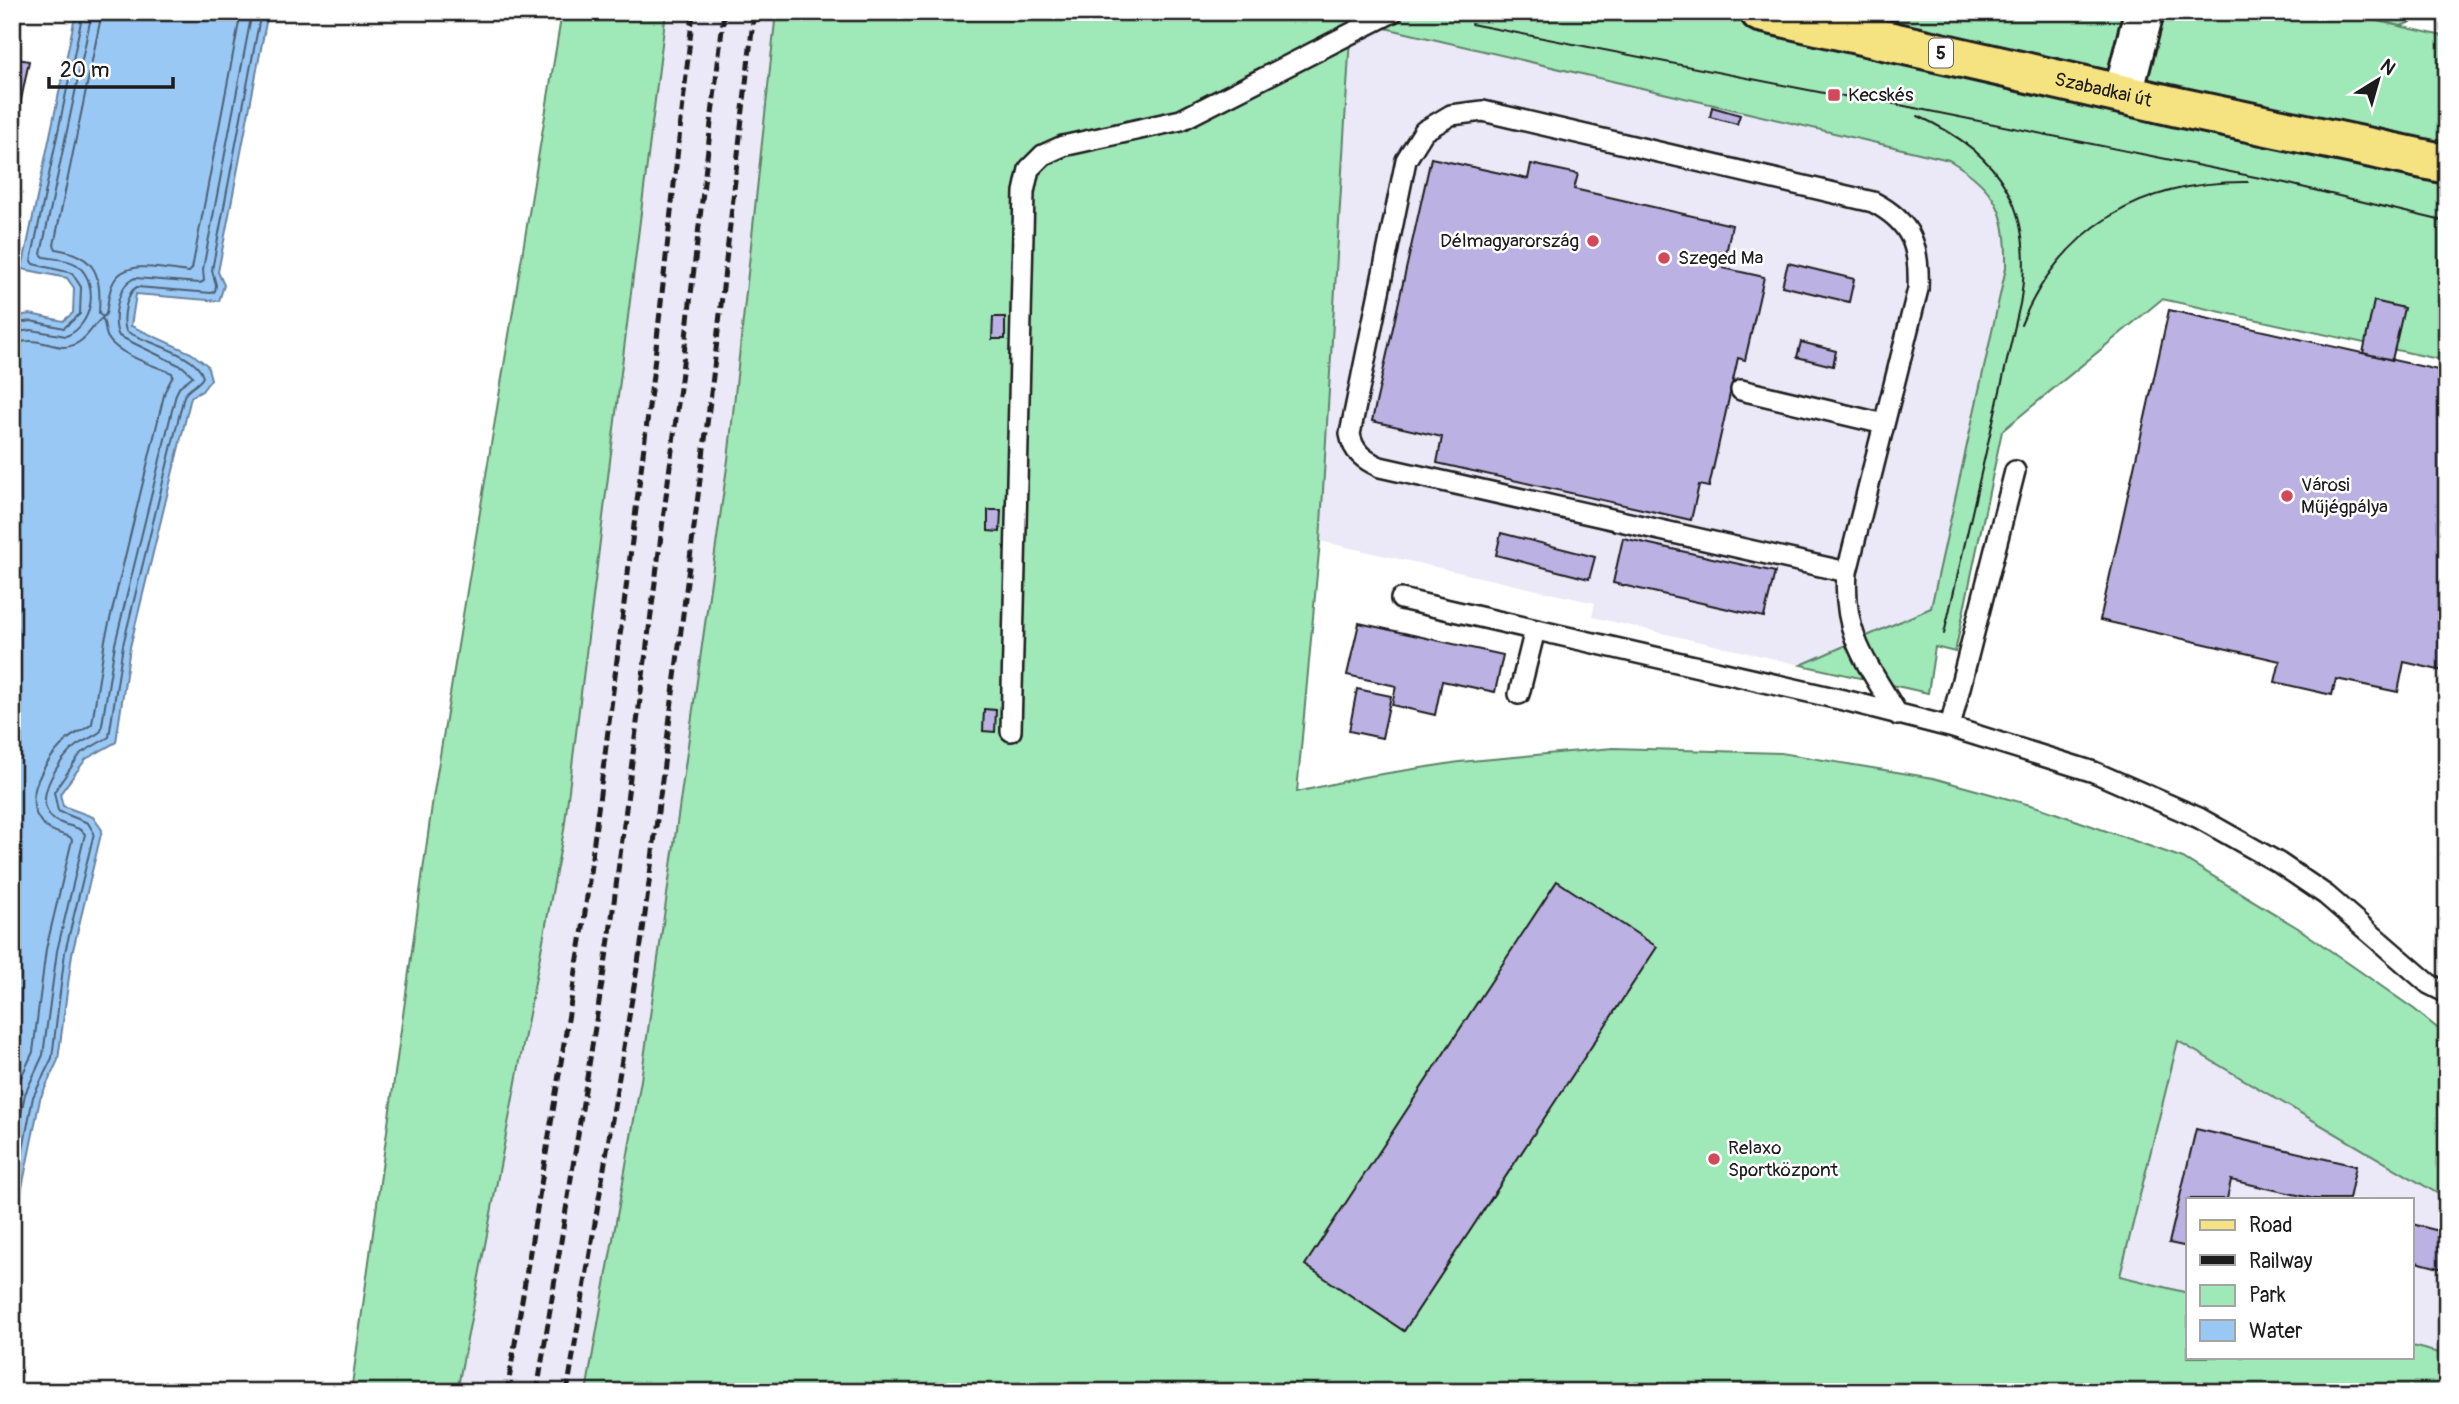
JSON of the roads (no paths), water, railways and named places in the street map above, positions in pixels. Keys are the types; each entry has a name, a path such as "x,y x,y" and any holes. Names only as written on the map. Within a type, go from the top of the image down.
{"main road":[{"name":"Szabadkai út","path":"1760,12 2447,164"}],"street":[{"path":"2123,94 2144,12"}],"lane":[{"path":"1011,730 1024,192 1029,169 1043,155 1063,146 1181,120 1393,12"},
{"path":"1847,572 1380,467 1358,454 1350,434 1406,160 1424,131 1451,115 1483,111 1873,202 1883,207 1905,228 1918,252 1918,289 1847,572 1846,612 1852,632 1898,715"},
{"path":"1741,390 1884,424"},
{"path":"1950,727 2015,471"},
{"path":"1401,599 1950,727 2094,772 2199,818 2279,863 2326,895 2429,984 2447,993"},
{"path":"1519,694 1535,630"}],"water":[{"path":"76,12 268,12 218,272 224,285 219,301 136,294 131,326 191,353 207,365 211,379 202,391 191,397 130,647 116,742 86,759 60,794 63,806 93,817 102,830 72,954 58,1060 40,1099 12,1237 12,317 30,314 63,321 73,313 74,288 67,278 22,269"}],"tram line":[{"path":"1471,24 1834,95 1870,99 2285,183 2447,222"},
{"path":"1918,116 1972,148 1992,168 2007,190 2017,214 2023,241 2024,271 2020,304 1944,634"},
{"path":"2021,325 2038,290 2059,261 2083,236 2111,216 2141,201 2174,190 2248,182"}],"railway":[{"path":"507,1392 583,928 653,375 693,12"},
{"path":"537,1392 610,933 681,380 724,12"},
{"path":"567,1392 642,938 712,385 754,12"}],"place":[{"name":"Kecskés","path":"1834,95"},
{"name":"Délmagyarország","path":"1593,241"},
{"name":"Szeged Ma","path":"1664,258"},
{"name":"Városi Műjégpálya","path":"2287,496"},
{"name":"Relaxo Sportközpont","path":"1714,1159"}]}
